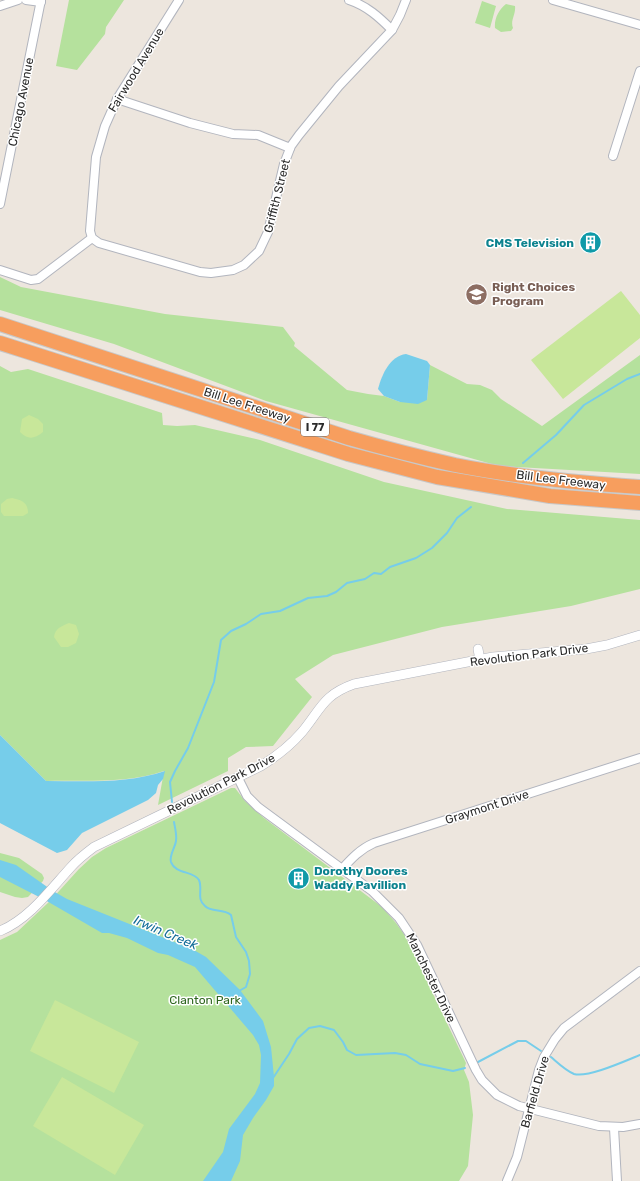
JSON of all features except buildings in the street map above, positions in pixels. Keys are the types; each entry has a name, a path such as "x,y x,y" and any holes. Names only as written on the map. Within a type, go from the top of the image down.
{"highway":[{"name":"Bill Lee Freeway","path":"0,324 341,436 394,451 456,465 510,474 640,487"},
{"name":"Bill Lee Freeway","path":"0,344 348,454 436,477 550,496 640,503"}],"street":[{"path":"0,6 18,0"},
{"path":"26,0 41,1"},
{"name":"Fairwood Avenue","path":"92,238 90,231 96,157 105,126 117,99 179,0"},
{"path":"349,0 365,7 392,30"},
{"name":"Griffith Street","path":"92,238 99,243 200,272 222,273 238,268 252,259 260,251 265,242 284,164 290,148 339,86 392,30 400,16 406,0"},
{"path":"553,0 578,3 640,25"},
{"name":"Chicago Avenue","path":"0,204 41,1"},
{"path":"613,156 640,71"},
{"path":"117,99 190,123 233,134 258,135 290,148"},
{"path":"0,270 31,280 38,279 92,238"},
{"name":"Revolution Park Drive","path":"0,931 17,922 37,904 71,867 94,847 238,778 281,753 302,731 324,701 344,688 354,684 480,660 520,654 586,649 640,636"},
{"path":"478,648 480,660"},
{"name":"Graymont Drive","path":"341,870 357,853 374,843 640,758"},
{"name":"Manchester Drive","path":"238,778 247,796 258,807 380,898 394,911 409,931 417,945 476,1070 482,1080 498,1095 508,1101 529,1109 585,1124 614,1128 640,1124"},
{"name":"Barfield Drive","path":"507,1181 518,1157 539,1070 547,1051 564,1028 640,971"},
{"path":"614,1128 617,1181"}],"green space":[{"path":"69,0 124,0 106,27 105,34 77,70 56,66"},
{"path":"482,1 496,6 490,28 475,23"},
{"path":"506,4 515,6 512,22 513,28 511,31 501,32 495,28 495,21 499,11"},
{"path":"0,277 21,287 165,314 283,327 295,343 294,346 347,390 384,396 400,402 427,400 430,365 467,384 480,385 492,390 501,399 542,426 640,355 640,474 499,466 266,401 114,344 0,310"},
{"path":"621,291 640,315 640,338 563,399 531,360"},
{"path":"0,366 11,372 28,369 162,413 163,425 195,425 260,440 384,482 507,509 640,520 640,589 571,606 442,627 333,655 295,679 312,697 273,746 246,747 228,758 228,771 158,805 164,771 121,780 46,781 0,735"},
{"path":"29,415 38,419 43,424 43,432 31,438 20,432 22,419"},
{"path":"12,498 23,502 27,506 28,513 23,516 4,516 1,512 1,504 7,499"},
{"path":"69,623 76,625 79,634 76,643 68,647 61,647 54,637 56,631"},
{"name":"Clanton Park","path":"231,788 235,788 245,801 264,818 382,907 404,934 466,1063 464,1070 469,1082 473,1115 468,1166 459,1181 0,1181 0,940 17,932 50,901 92,857 106,848"},
{"path":"0,853 19,858 42,874 44,878 43,881 28,897 15,897 0,892"},
{"path":"55,1000 139,1042 114,1093 30,1051"},
{"path":"62,1077 144,1125 115,1175 33,1126"}],"water":[{"path":"406,354 427,361 430,365 427,400 418,404 400,402 384,396 378,389 384,372 391,362 400,355"},
{"path":"0,735 46,781 121,780 165,771 156,793 148,800 82,833 67,850 57,853 0,823"},
{"path":"0,860 16,865 67,899 192,949 206,957 240,990 263,1021 271,1047 274,1086 243,1135 240,1161 231,1181 203,1181 223,1152 229,1129 255,1094 260,1083 261,1055 259,1045 253,1035 195,967 168,955 158,953 127,938 109,933 102,933 45,900 0,877"}],"waterway":[{"path":"523,463 556,435 584,405 627,379 640,374"},
{"path":"172,802 170,782 188,748 214,682 221,640 231,631 246,624 261,614 280,611 308,598 327,596 336,592 347,583 365,579 374,573 381,574 390,567 416,558 432,548 447,533 457,518 471,507"},
{"path":"174,822 176,839 171,857 173,866 180,871 197,877 200,883 200,897 205,906 231,915 236,937 246,952 249,961 250,974 246,987 239,991"},
{"path":"273,1078 297,1039 309,1028 320,1026 334,1030 347,1050 356,1055 395,1053 406,1055 420,1064 453,1071 465,1068"},
{"path":"478,1062 518,1041 526,1041 541,1051"},
{"path":"551,1057 574,1074 580,1075 607,1068 640,1055"}],"place":[{"name":"CMS Television","path":"590,243"},
{"name":"Right Choices Program","path":"476,294"},
{"name":"Dorothy Doores Waddy Pavillion","path":"299,878"}],"water label":[{"name":"Irwin Creek","path":"166,932"}]}
